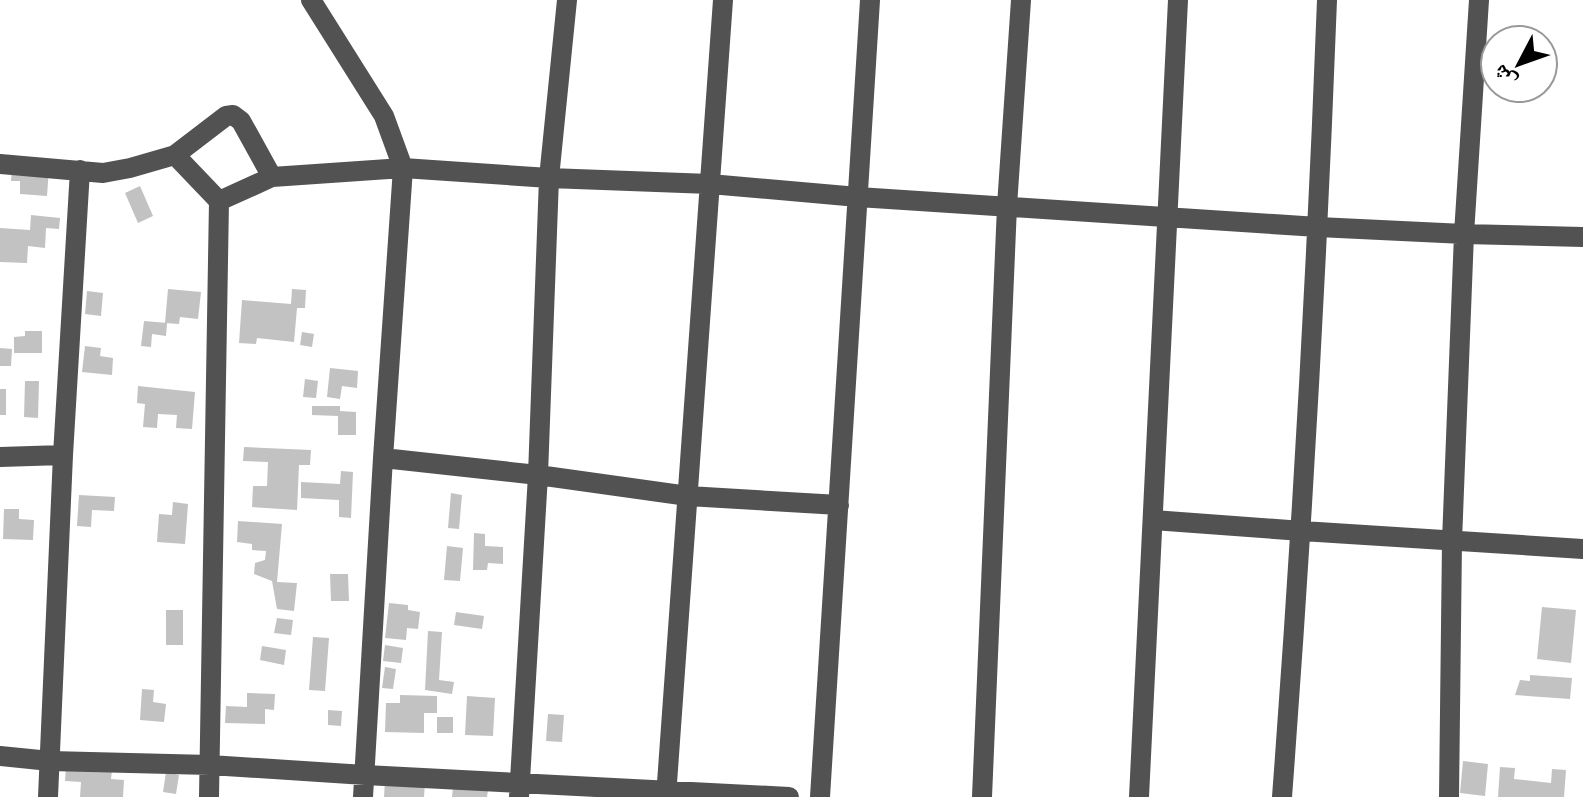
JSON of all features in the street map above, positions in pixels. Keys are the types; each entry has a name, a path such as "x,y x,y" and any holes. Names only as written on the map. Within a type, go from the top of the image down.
{"street":[{"path":"311,0 384,116 403,168 363,797"},
{"path":"519,790 538,475 549,178 567,0"},
{"path":"666,794 723,0"},
{"path":"820,797 870,0"},
{"path":"982,797 1007,206 1021,0"},
{"path":"1139,797 1178,0"},
{"path":"1282,797 1302,531 1327,0"},
{"path":"1449,797 1452,541 1464,234 1479,0"},
{"path":"0,164 103,173 130,168 175,155 226,116 233,115 241,121 272,177"},
{"path":"175,155 219,201 209,797"},
{"path":"219,201 272,177 403,168 710,184 858,197 1318,227 1583,237"},
{"path":"48,797 63,455 80,170"},
{"path":"0,457 63,455"},
{"path":"383,458 688,496 839,505"},
{"path":"1153,520 1583,549"},
{"path":"0,756 365,775 519,790 789,797"}],"building":[{"path":"12,166 49,168 47,196 20,194 20,181 11,181"},
{"path":"140,186 153,216 138,223 125,193"},
{"path":"31,215 60,218 59,229 46,228 45,248 28,246 27,263 0,262 0,228 30,230"},
{"path":"168,289 201,292 198,319 180,317 179,324 165,323"},
{"path":"292,289 306,290 305,308 297,308 294,342 257,338 256,344 239,343 242,300 291,304"},
{"path":"87,291 103,293 101,316 85,314"},
{"path":"144,321 167,323 166,336 152,334 151,347 141,346"},
{"path":"25,331 42,331 42,353 14,353 14,337 25,336"},
{"path":"302,332 314,334 312,347 300,345"},
{"path":"85,346 101,348 100,356 113,358 112,375 82,372"},
{"path":"0,348 12,349 11,366 0,366"},
{"path":"330,368 358,371 357,388 342,386 340,399 327,397"},
{"path":"305,379 318,381 316,398 303,397"},
{"path":"25,381 39,381 38,418 24,417"},
{"path":"138,386 195,392 192,429 176,428 177,415 158,414 157,428 143,427 145,404 137,403"},
{"path":"0,389 6,389 6,415 0,415"},
{"path":"312,406 340,406 340,411 356,412 356,435 338,435 338,416 312,415"},
{"path":"244,447 311,450 310,465 299,465 297,510 252,507 253,486 267,486 268,462 243,461"},
{"path":"341,471 353,472 351,518 339,517 339,500 301,498 301,482 340,484"},
{"path":"451,493 462,495 459,529 448,528"},
{"path":"79,495 115,497 114,511 92,510 91,527 77,526"},
{"path":"173,502 188,504 185,544 157,542 159,514 172,515"},
{"path":"4,509 19,509 19,519 34,520 33,540 3,539"},
{"path":"238,521 282,524 277,582 297,583 294,611 277,609 272,581 254,574 255,563 265,560 266,551 252,550 252,544 237,542"},
{"path":"474,533 485,534 485,546 503,547 503,564 488,563 487,570 473,570"},
{"path":"447,546 463,548 460,581 444,580"},
{"path":"330,574 348,574 349,601 331,601"},
{"path":"389,603 408,605 408,610 420,612 418,629 407,628 406,640 385,638"},
{"path":"1542,607 1576,610 1571,663 1537,659"},
{"path":"166,610 183,610 183,645 166,645"},
{"path":"456,612 484,616 482,629 454,625"},
{"path":"277,618 293,620 291,635 274,633"},
{"path":"428,631 442,632 439,680 454,682 452,694 425,690"},
{"path":"313,637 329,638 325,691 309,690"},
{"path":"385,645 403,648 401,663 383,661"},
{"path":"262,646 286,650 284,665 260,660"},
{"path":"385,667 396,669 393,689 382,688"},
{"path":"1530,675 1572,678 1570,699 1515,695 1520,680 1530,681"},
{"path":"142,689 154,690 153,702 166,704 164,722 140,720"},
{"path":"247,693 275,694 274,710 265,709 265,724 225,723 226,706 247,707"},
{"path":"400,695 437,696 437,713 424,713 424,733 385,732 386,703 400,703"},
{"path":"467,696 495,698 493,736 465,735"},
{"path":"328,710 342,711 341,726 328,725"},
{"path":"548,714 564,715 562,742 546,741"},
{"path":"437,717 453,717 453,733 437,733"},
{"path":"1463,761 1488,764 1485,796 1460,793"},
{"path":"66,766 112,770 111,779 124,780 123,797 80,797 81,782 65,781"},
{"path":"1500,767 1515,768 1514,779 1551,783 1552,769 1566,770 1564,797 1498,797"},
{"path":"166,772 179,775 176,794 163,792"},
{"path":"385,780 425,782 424,797 384,797"},
{"path":"453,787 488,790 487,797 452,797"}]}
